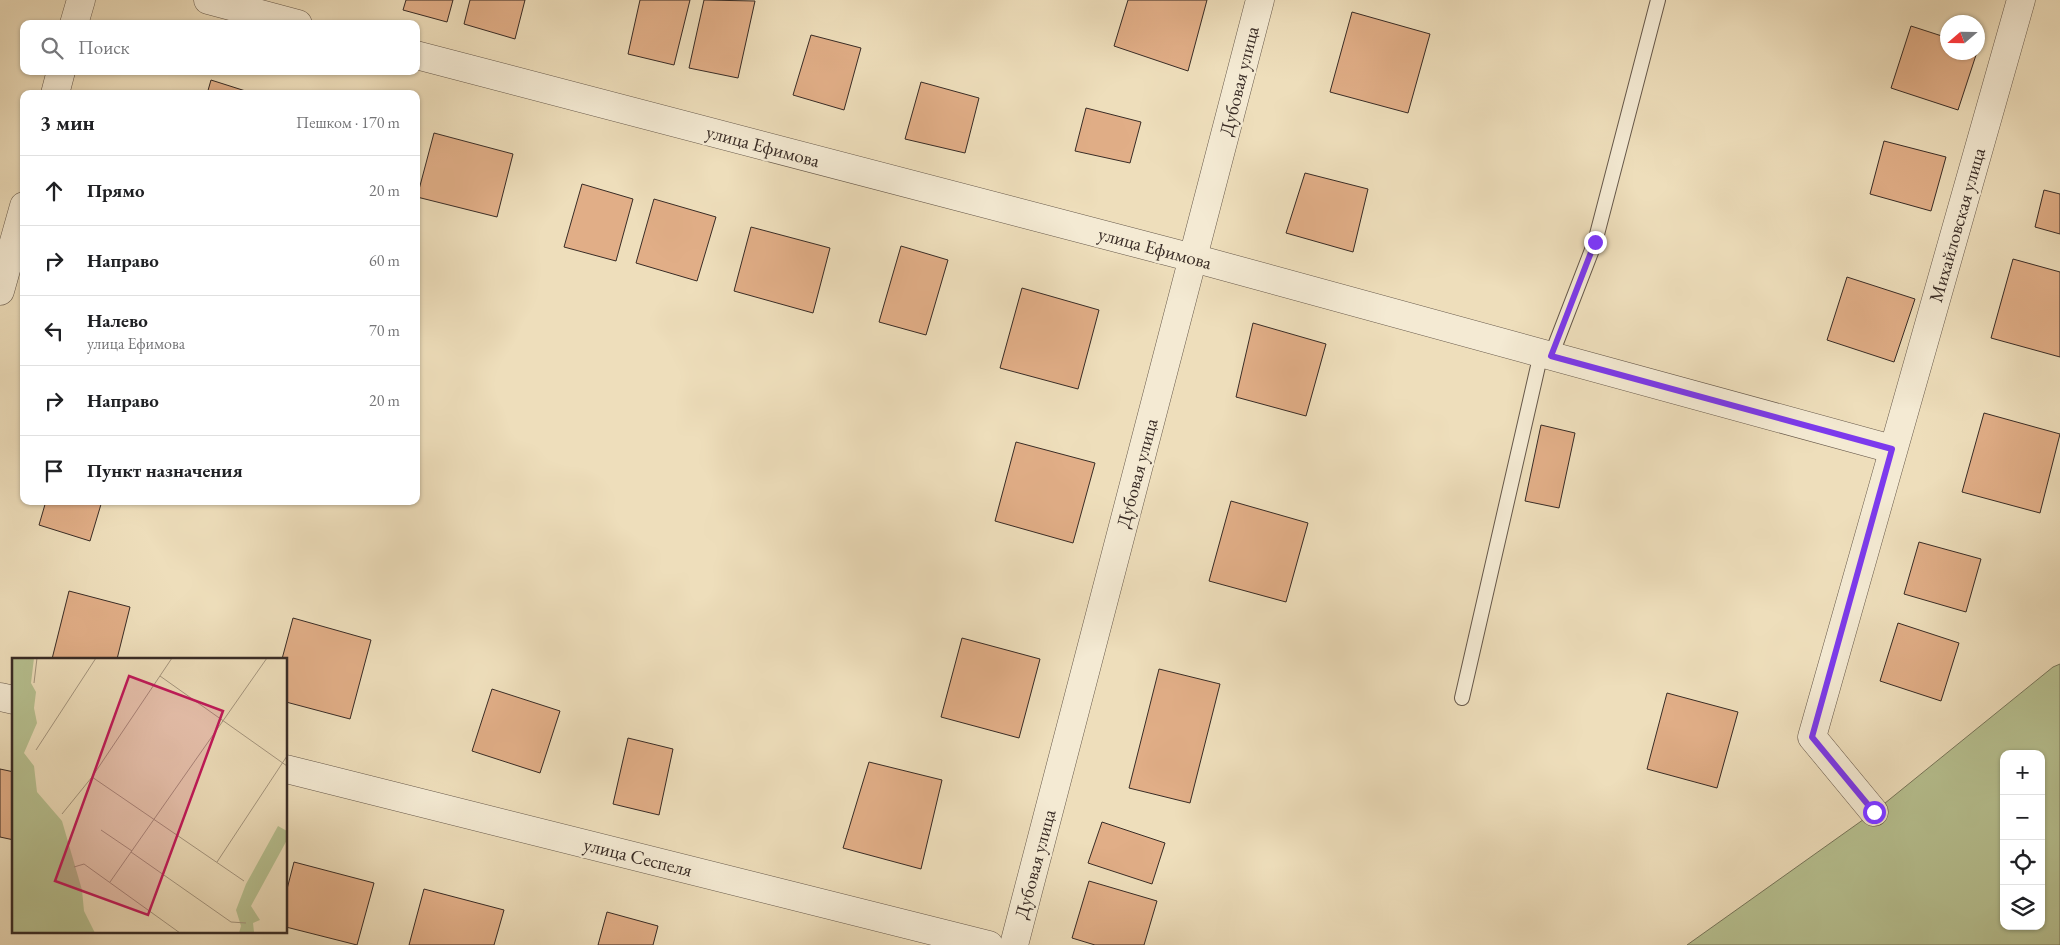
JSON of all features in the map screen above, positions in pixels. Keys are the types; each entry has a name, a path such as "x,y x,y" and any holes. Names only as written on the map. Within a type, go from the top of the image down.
{"street":[{"path":"75,20 81,0"},
{"path":"208,0 283,20"},
{"name":"Дубовая улица","path":"1014,945 1260,0"},
{"name":"Михайловская улица","path":"1874,812 1812,737 1892,449 2022,0"},
{"name":"улица Ефимова","path":"420,56 1193,258 1892,449"},
{"path":"56,90 60,75"},
{"path":"0,291 20,220"},
{"name":"улица Сеспеля","path":"288,770 989,945"}],"lane":[{"path":"1462,698 1546,354 1595,242 1658,0"}],"green space":[{"path":"2060,664 2060,945 1687,945 1874,812 2053,667"}],"building":[{"path":"406,0 453,0 447,22 403,10"},
{"path":"470,0 525,0 515,39 464,24"},
{"path":"640,0 690,0 674,65 628,54"},
{"path":"704,0 755,1 738,78 689,68"},
{"path":"1128,0 1207,0 1188,71 1114,46"},
{"path":"1352,12 1430,34 1408,113 1330,92"},
{"path":"1911,26 1940,35 1940,60 1974,60 1958,110 1891,88"},
{"path":"811,35 861,48 844,110 793,95"},
{"path":"211,80 242,90 208,90"},
{"path":"921,82 979,98 965,153 905,139"},
{"path":"1086,108 1141,122 1130,163 1075,151"},
{"path":"434,133 513,154 497,217 420,198 420,186"},
{"path":"1884,141 1946,157 1931,211 1870,194"},
{"path":"1305,173 1368,189 1353,252 1286,233"},
{"path":"582,184 633,199 616,261 564,247"},
{"path":"2044,190 2060,194 2060,234 2035,227"},
{"path":"654,199 716,217 697,281 636,263"},
{"path":"751,227 830,248 813,313 734,291"},
{"path":"901,246 948,260 926,335 879,322"},
{"path":"2013,259 2060,272 2060,357 1991,338"},
{"path":"1847,277 1915,299 1894,362 1827,340"},
{"path":"1022,288 1099,310 1078,389 1000,368"},
{"path":"1253,323 1326,344 1306,416 1236,397"},
{"path":"1984,413 2060,434 2040,513 1962,492"},
{"path":"1541,425 1575,433 1559,508 1525,501"},
{"path":"1016,442 1095,463 1073,543 995,521"},
{"path":"1231,501 1308,523 1286,602 1209,581"},
{"path":"45,505 101,505 90,541 39,525"},
{"path":"1919,542 1981,559 1966,612 1904,594"},
{"path":"69,591 130,607 117,658 52,658"},
{"path":"293,618 371,640 350,719 288,703 288,658 282,658"},
{"path":"1898,623 1959,643 1941,701 1880,681"},
{"path":"962,638 1040,659 1019,738 941,717"},
{"path":"1159,669 1220,684 1190,803 1129,788"},
{"path":"492,689 560,711 540,773 472,751"},
{"path":"1667,693 1738,712 1717,788 1647,769"},
{"path":"628,738 673,749 659,815 613,804"},
{"path":"869,762 942,780 921,869 843,848"},
{"path":"0,769 12,772 12,840 0,837"},
{"path":"1102,822 1165,843 1152,884 1088,863"},
{"path":"294,862 374,883 357,945 288,928 288,885"},
{"path":"1089,881 1157,901 1144,945 1095,945 1072,938"},
{"path":"424,889 504,910 494,945 409,945"},
{"path":"607,912 658,926 653,945 598,945"}],"route":[{"path":"1595,242 1551,356 1892,449 1812,737 1874,812"}]}
